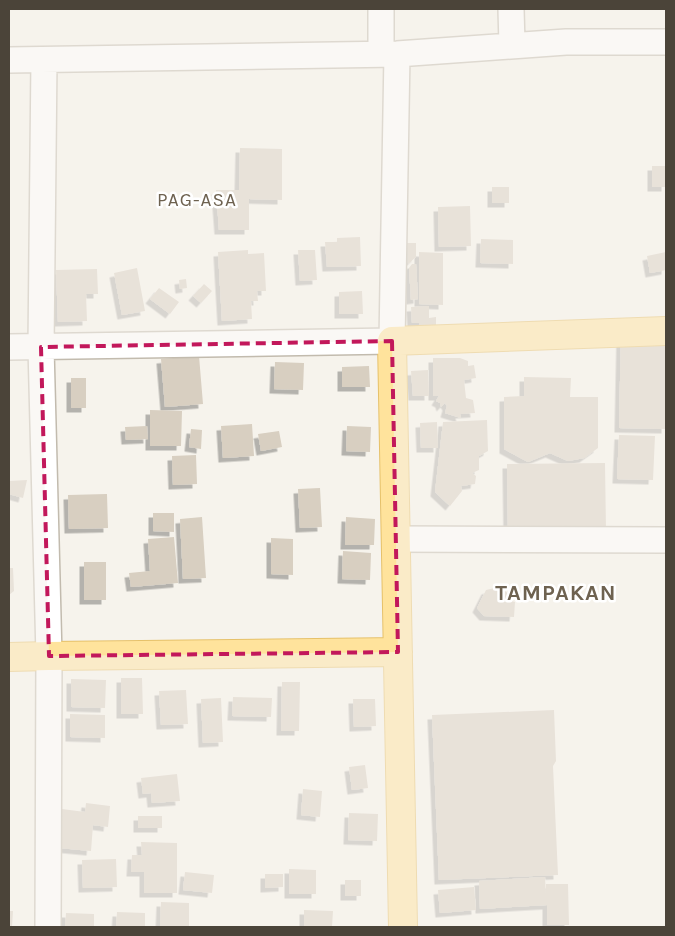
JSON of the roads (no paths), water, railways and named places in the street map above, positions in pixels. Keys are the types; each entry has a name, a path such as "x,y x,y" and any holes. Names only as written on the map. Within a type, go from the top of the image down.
{"main road":[{"path":"403,927 392,341 666,332"},
{"path":"9,657 398,652"}],"street":[{"path":"9,347 392,341 389,54 381,9"},
{"path":"511,9 512,45"},
{"path":"9,60 389,54 566,42 666,42"},
{"path":"44,60 41,347 48,656 48,927"},
{"path":"396,539 666,540"}],"district":[{"name":"PAG-ASA","path":"197,200"},
{"name":"TAMPAKAN","path":"556,593"}]}
